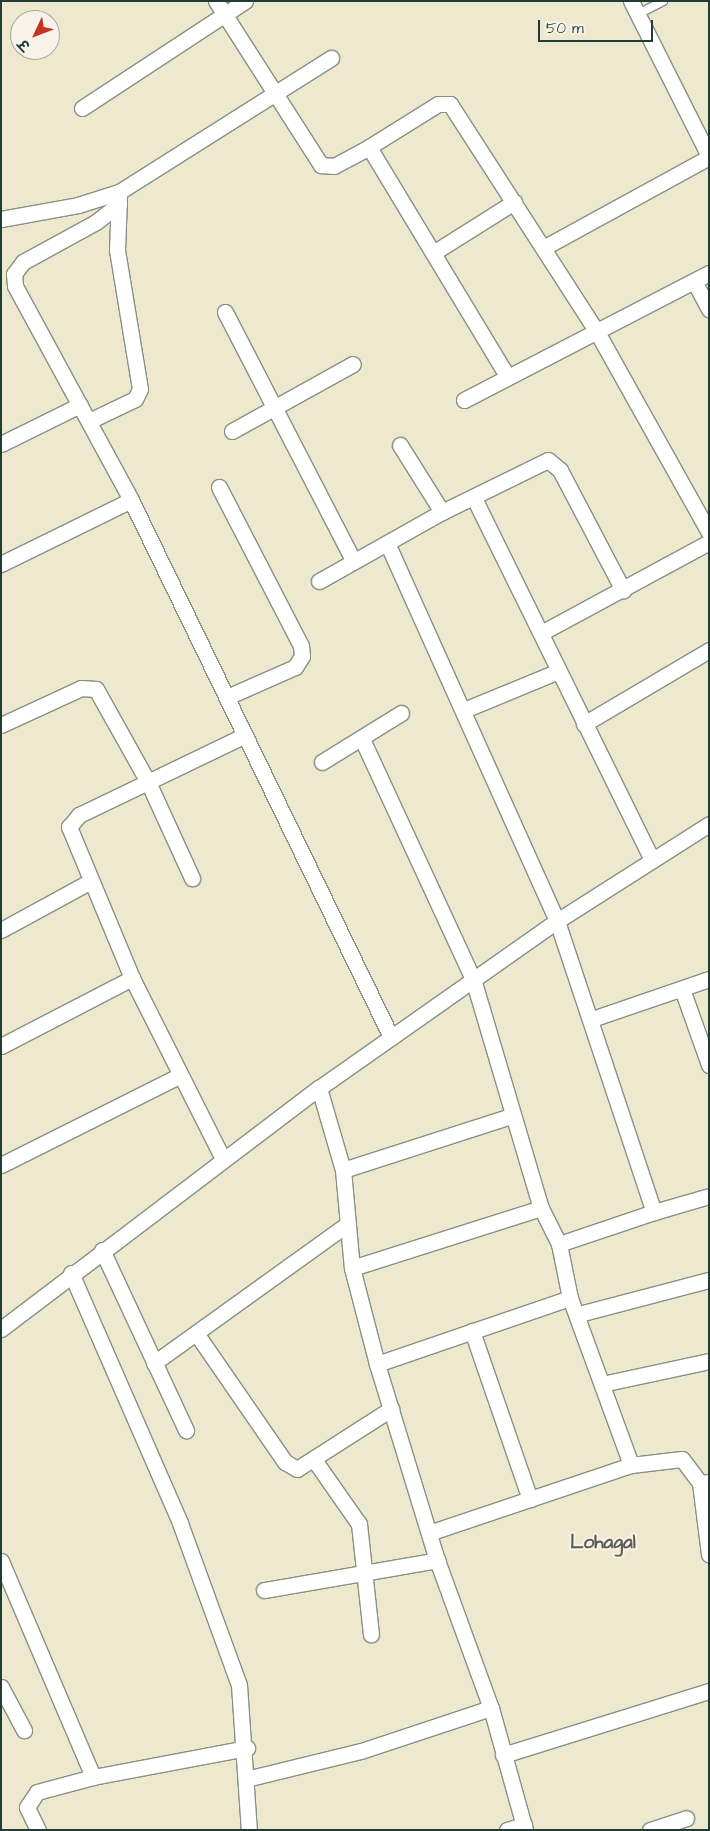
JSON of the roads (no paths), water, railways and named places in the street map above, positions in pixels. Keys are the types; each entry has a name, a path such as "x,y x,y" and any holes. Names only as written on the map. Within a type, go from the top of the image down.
{"street":[{"path":"216,1 321,165 334,166 370,147 438,104 450,104 598,332 709,532"},
{"path":"82,108 245,1"},
{"path":"543,248 709,157 635,8"},
{"path":"331,58 276,97 119,198 96,222 23,262 14,274 15,286 131,500 391,1037"},
{"path":"370,147 507,376"},
{"path":"1,219 119,198"},
{"path":"89,422 135,399 140,389 117,250 119,198"},
{"path":"433,253 514,202"},
{"path":"464,400 507,376 598,332 709,273"},
{"path":"694,281 709,308"},
{"path":"225,312 353,560"},
{"path":"232,431 273,406 353,364"},
{"path":"1,444 80,405"},
{"path":"400,445 442,512"},
{"path":"319,581 353,560 388,545 442,512 474,498 540,462 554,463 623,590"},
{"path":"218,487 302,656 295,667 227,697"},
{"path":"474,498 541,633 556,672 652,860"},
{"path":"1,564 131,500"},
{"path":"541,633 709,542"},
{"path":"388,545 464,710 557,921 592,1019 654,1212"},
{"path":"584,724 709,650"},
{"path":"464,710 556,672"},
{"path":"1,725 90,686 101,696 148,782 192,878"},
{"path":"322,762 362,739 401,713"},
{"path":"223,1159 132,978 89,882 69,828 79,815 245,735"},
{"path":"362,739 473,979 511,1116 540,1208 559,1244 570,1298 578,1314 631,1465"},
{"path":"1,1329 71,1273 319,1088 557,921 709,824"},
{"path":"1,930 89,882"},
{"path":"1,1046 132,978"},
{"path":"592,1019 709,980"},
{"path":"682,989 709,1065"},
{"path":"1,1165 181,1075"},
{"path":"319,1088 343,1170 346,1225 352,1268 377,1364 437,1560 491,1708 524,1827 507,1830"},
{"path":"343,1170 511,1116"},
{"path":"559,1244 654,1212 709,1196"},
{"path":"352,1268 540,1208"},
{"path":"154,1363 346,1225"},
{"path":"102,1250 186,1430"},
{"path":"71,1273 222,1632 239,1685 247,1748 246,1779 249,1830"},
{"path":"578,1314 709,1280"},
{"path":"377,1364 570,1298"},
{"path":"472,1332 530,1499"},
{"path":"196,1333 285,1462 296,1469 315,1461 391,1409"},
{"path":"602,1384 709,1361"},
{"path":"429,1533 631,1465 682,1459 704,1482 709,1554"},
{"path":"315,1461 359,1524 366,1572 371,1634"},
{"path":"264,1590 437,1560"},
{"path":"1,1561 93,1777"},
{"path":"1,1687 24,1730"},
{"path":"503,1755 709,1691"},
{"path":"246,1779 361,1751 491,1708"},
{"path":"38,1830 28,1807 37,1792 93,1777 247,1748"},
{"path":"650,1830 686,1818"}],"lane":[{"path":"635,8 663,1"}],"district":[{"name":"Lohagal","path":"603,1543"}]}
